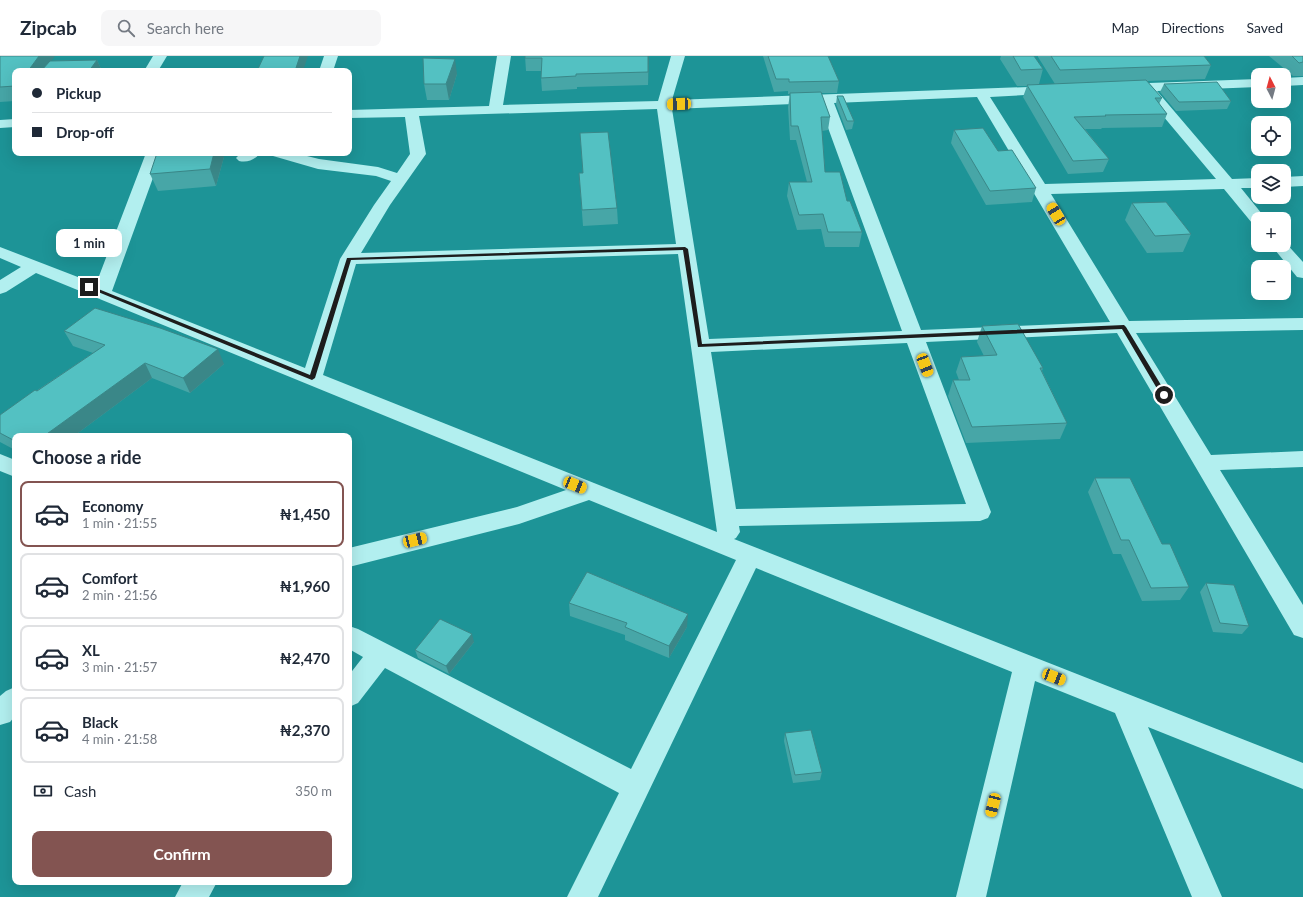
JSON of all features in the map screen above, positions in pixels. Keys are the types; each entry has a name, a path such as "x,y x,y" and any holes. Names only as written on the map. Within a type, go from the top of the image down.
{"street":[{"path":"154,68 160,56"},
{"path":"327,68 331,56"},
{"path":"495,110 504,56"},
{"path":"582,897 637,787 740,552 725,518 664,105 678,56"},
{"path":"1291,82 1303,81"},
{"path":"1109,88 1251,83"},
{"path":"352,114 664,105 980,93 1046,85 1072,90"},
{"path":"1146,87 1252,212"},
{"path":"980,93 1124,327 1303,627"},
{"path":"725,518 980,512 825,99"},
{"path":"312,378 349,259 382,205 418,154 411,112"},
{"path":"0,124 12,123"},
{"path":"102,293 153,156"},
{"path":"289,156 318,164 378,172 401,179"},
{"path":"1291,182 1303,181"},
{"path":"1040,189 1251,183"},
{"path":"349,259 685,249"},
{"path":"0,252 740,552 1303,776"},
{"path":"1286,252 1303,273"},
{"path":"0,288 35,266"},
{"path":"700,346 914,335 1124,327 1303,324"},
{"path":"1205,463 1303,459"},
{"path":"0,462 12,468"},
{"path":"352,557 519,515 589,491"},
{"path":"352,639 637,787"},
{"path":"352,691 381,654"},
{"path":"971,897 1026,666"},
{"path":"0,713 12,702"},
{"path":"1125,705 1207,897"},
{"path":"190,897 200,885"}],"building":[{"path":"0,56 39,56 30,68 12,68 12,86 0,87"},
{"path":"264,56 300,56 296,68 258,68"},
{"path":"525,56 648,56 648,72 576,74 576,76 541,78 542,58 525,58"},
{"path":"768,56 828,56 839,81 789,82 789,79 776,79"},
{"path":"1013,56 1034,56 1043,69 1021,70"},
{"path":"1051,56 1204,56 1211,65 1060,70"},
{"path":"1292,56 1303,56 1303,62 1299,63"},
{"path":"423,58 455,59 446,84 424,84"},
{"path":"97,60 91,68 44,68 50,61"},
{"path":"1146,80 1162,98 1155,98 1167,114 1074,117 1109,159 1073,161 1027,85"},
{"path":"1217,82 1231,101 1179,102 1164,84"},
{"path":"821,92 830,117 821,117 825,172 840,172 847,201 850,201 862,232 828,232 823,214 799,215 789,182 812,182 798,126 791,126 790,93"},
{"path":"837,96 843,96 854,121 847,121"},
{"path":"983,128 998,151 1012,150 1036,188 990,191 954,130"},
{"path":"608,132 617,208 582,210 579,173 583,173 580,133"},
{"path":"156,156 213,156 210,169 150,174"},
{"path":"1166,202 1191,234 1155,236 1132,203"},
{"path":"95,308 160,328 218,349 183,378 145,363 48,433 12,433 12,439 0,433 0,415 35,390 37,391 105,345 64,331"},
{"path":"1018,324 1043,368 1040,368 1067,423 972,427 953,380 970,380 961,357 997,355 982,326"},
{"path":"1095,478 1130,478 1162,544 1170,544 1189,587 1151,588 1129,540 1121,540"},
{"path":"587,572 688,614 669,646 625,627 627,623 569,603"},
{"path":"1206,583 1234,585 1249,626 1220,623"},
{"path":"440,619 472,634 446,666 415,650"},
{"path":"811,730 822,772 795,775 785,733"}],"route":[{"path":"89,287 312,378 349,259 685,249 700,346 914,335 1124,327 1164,395"}]}
